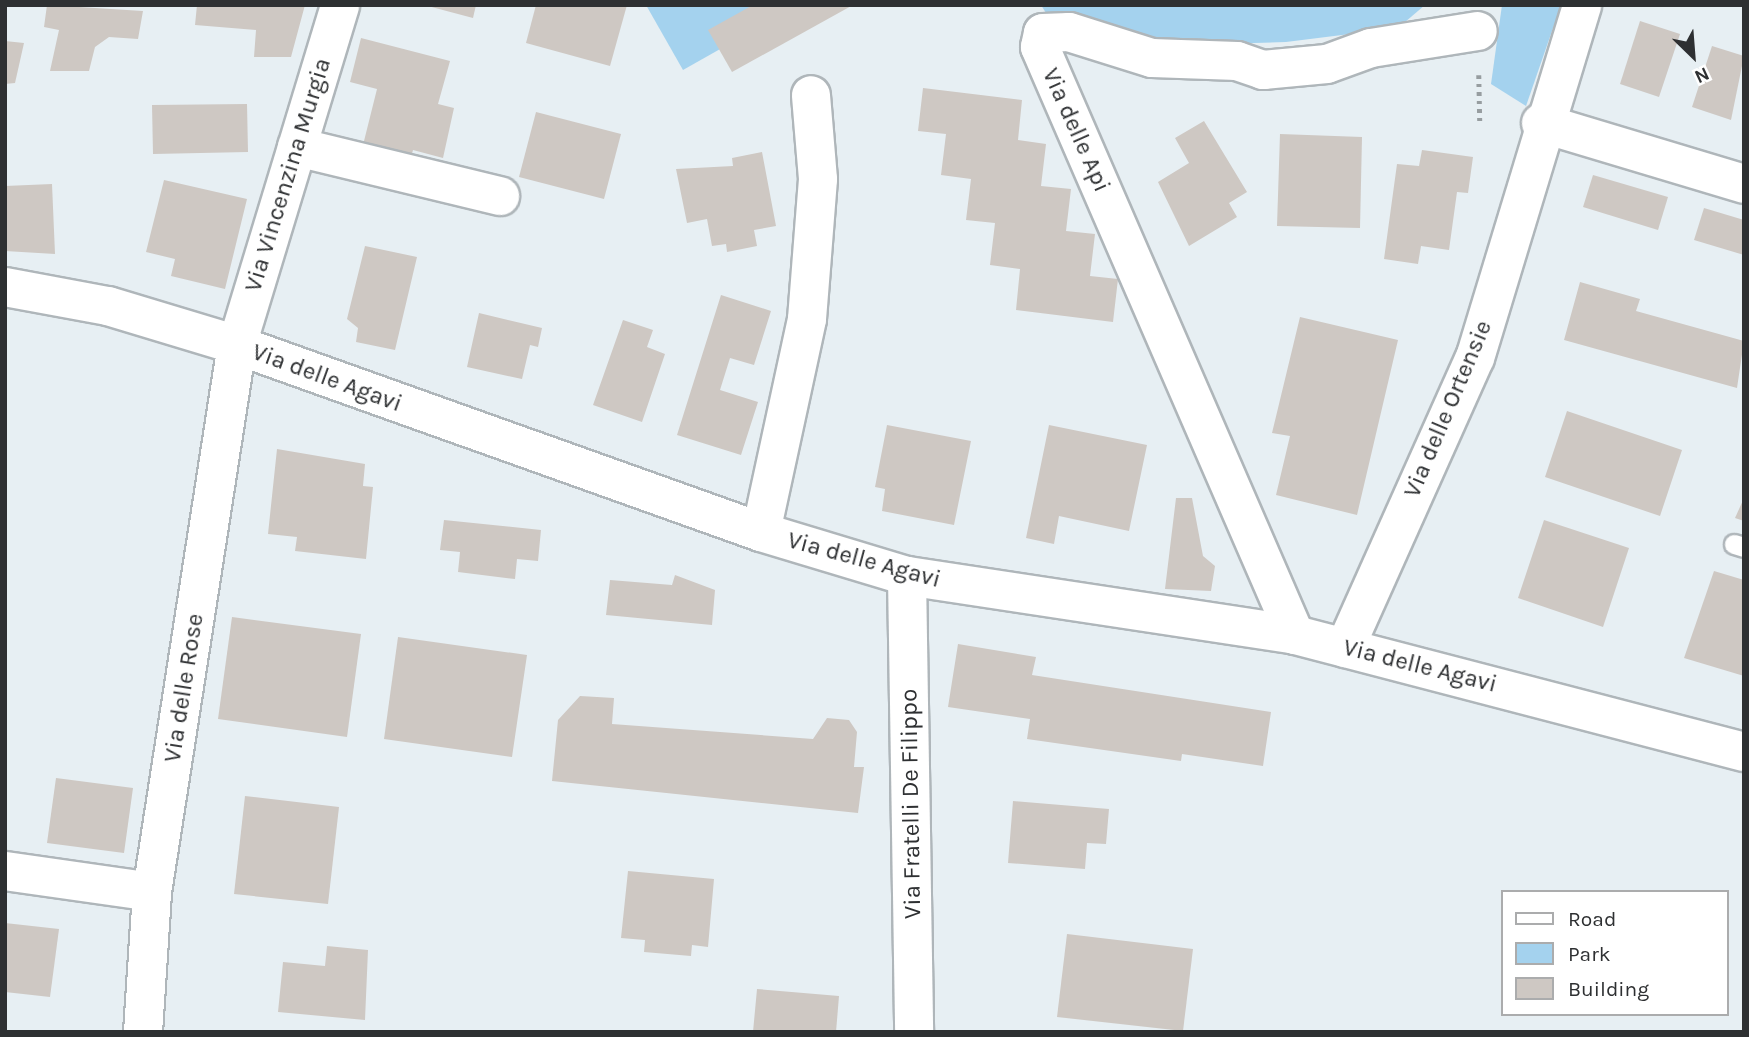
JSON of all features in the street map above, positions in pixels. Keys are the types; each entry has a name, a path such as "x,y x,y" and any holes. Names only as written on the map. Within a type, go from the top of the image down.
{"street":[{"name":"Via Vincenzina Murgia","path":"237,345 340,5"},
{"name":"Via delle Ortensie","path":"1345,648 1475,358 1541,123 1582,5"},
{"name":"Via delle Api","path":"1295,635 1040,47 1043,33 1069,32 1152,58 1237,61 1263,70 1328,64 1371,48 1478,31"},
{"path":"761,533 807,319 818,179 811,95"},
{"path":"1541,123 1744,184"},
{"path":"297,147 500,196"},
{"name":"Via delle Agavi","path":"5,287 108,306 237,345 761,533 907,576 1295,635 1744,752"},
{"name":"Via delle Rose","path":"148,1031 152,892 237,345"},
{"name":"Via Fratelli De Filippo","path":"907,576 914,1032"},
{"path":"5,871 152,892"}],"green space":[{"path":"646,5 798,5 683,70"},
{"path":"1041,5 1425,5 1398,28 1286,42 1068,48"},
{"path":"1502,5 1561,5 1526,106 1491,84"}],"building":[{"path":"47,5 143,11 138,39 109,37 95,47 89,71 50,71 59,30 44,27"},
{"path":"197,5 305,5 291,57 254,57 256,30 195,25"},
{"path":"424,5 476,5 473,18"},
{"path":"536,5 627,5 610,66 526,43"},
{"path":"753,5 853,5 732,72 708,30"},
{"path":"1640,21 1680,34 1659,97 1620,84"},
{"path":"361,38 450,61 438,104 454,108 443,158 413,150 410,161 362,149 377,89 350,82"},
{"path":"5,41 24,43 15,83 5,84"},
{"path":"1712,46 1744,56 1731,120 1692,107"},
{"path":"923,88 1022,100 1018,140 1046,144 1041,186 1071,189 1066,231 1095,234 1090,276 1118,279 1113,322 1016,310 1020,269 990,265 995,223 966,220 971,179 941,175 946,134 918,131"},
{"path":"247,104 248,152 153,154 152,105"},
{"path":"536,112 621,134 604,199 519,177"},
{"path":"1204,121 1247,192 1229,203 1237,217 1189,246 1158,182 1189,163 1175,138"},
{"path":"1280,134 1362,137 1360,228 1277,226"},
{"path":"1422,150 1473,157 1468,193 1457,192 1449,250 1421,246 1418,264 1384,259 1397,164 1419,166"},
{"path":"762,152 776,226 754,230 757,246 727,252 726,244 712,246 707,219 687,223 676,169 733,166 732,158"},
{"path":"1593,175 1668,197 1658,230 1583,207"},
{"path":"164,180 247,199 225,289 171,276 175,259 146,252"},
{"path":"52,184 55,254 5,251 5,186"},
{"path":"1704,208 1744,220 1744,255 1694,240"},
{"path":"365,246 417,257 395,350 356,342 358,328 347,319"},
{"path":"1580,282 1640,299 1636,311 1744,341 1737,388 1564,340"},
{"path":"721,295 771,311 754,365 730,358 720,390 758,402 741,455 677,435"},
{"path":"479,313 542,328 538,347 530,345 522,379 467,367"},
{"path":"1300,317 1398,340 1357,515 1276,495 1290,436 1272,433"},
{"path":"623,320 653,330 647,347 665,354 642,422 593,405"},
{"path":"1567,411 1682,450 1660,516 1545,477"},
{"path":"887,425 971,441 954,525 882,511 885,489 875,487"},
{"path":"1049,425 1147,445 1129,531 1059,516 1054,544 1026,538"},
{"path":"277,449 365,464 363,486 373,487 366,559 295,551 297,537 268,534"},
{"path":"1176,498 1192,498 1203,556 1215,566 1211,591 1165,589"},
{"path":"1744,498 1744,521 1735,518"},
{"path":"444,520 541,530 538,561 517,559 515,579 458,572 460,552 440,550"},
{"path":"1544,520 1629,548 1603,627 1518,598"},
{"path":"1714,571 1744,580 1744,676 1684,658"},
{"path":"675,575 715,590 712,625 606,615 610,580 672,585"},
{"path":"232,617 361,634 347,737 218,719"},
{"path":"398,637 527,655 512,757 384,739"},
{"path":"958,644 1036,657 1032,675 1271,712 1263,766 1182,754 1181,761 1027,739 1030,719 948,707"},
{"path":"580,696 614,698 612,724 813,739 827,718 849,720 857,732 854,767 864,767 858,813 552,781 558,720"},
{"path":"56,778 133,788 124,853 47,843"},
{"path":"245,796 339,807 328,904 234,894"},
{"path":"1013,801 1109,809 1106,844 1087,843 1085,869 1008,863"},
{"path":"628,871 714,879 708,947 692,945 691,956 644,952 645,940 621,938"},
{"path":"5,923 59,929 50,997 5,992"},
{"path":"1067,934 1193,949 1183,1031 1057,1017"},
{"path":"327,946 368,950 365,1020 278,1012 283,962 325,966"},
{"path":"757,989 839,996 836,1032 753,1032"}]}
